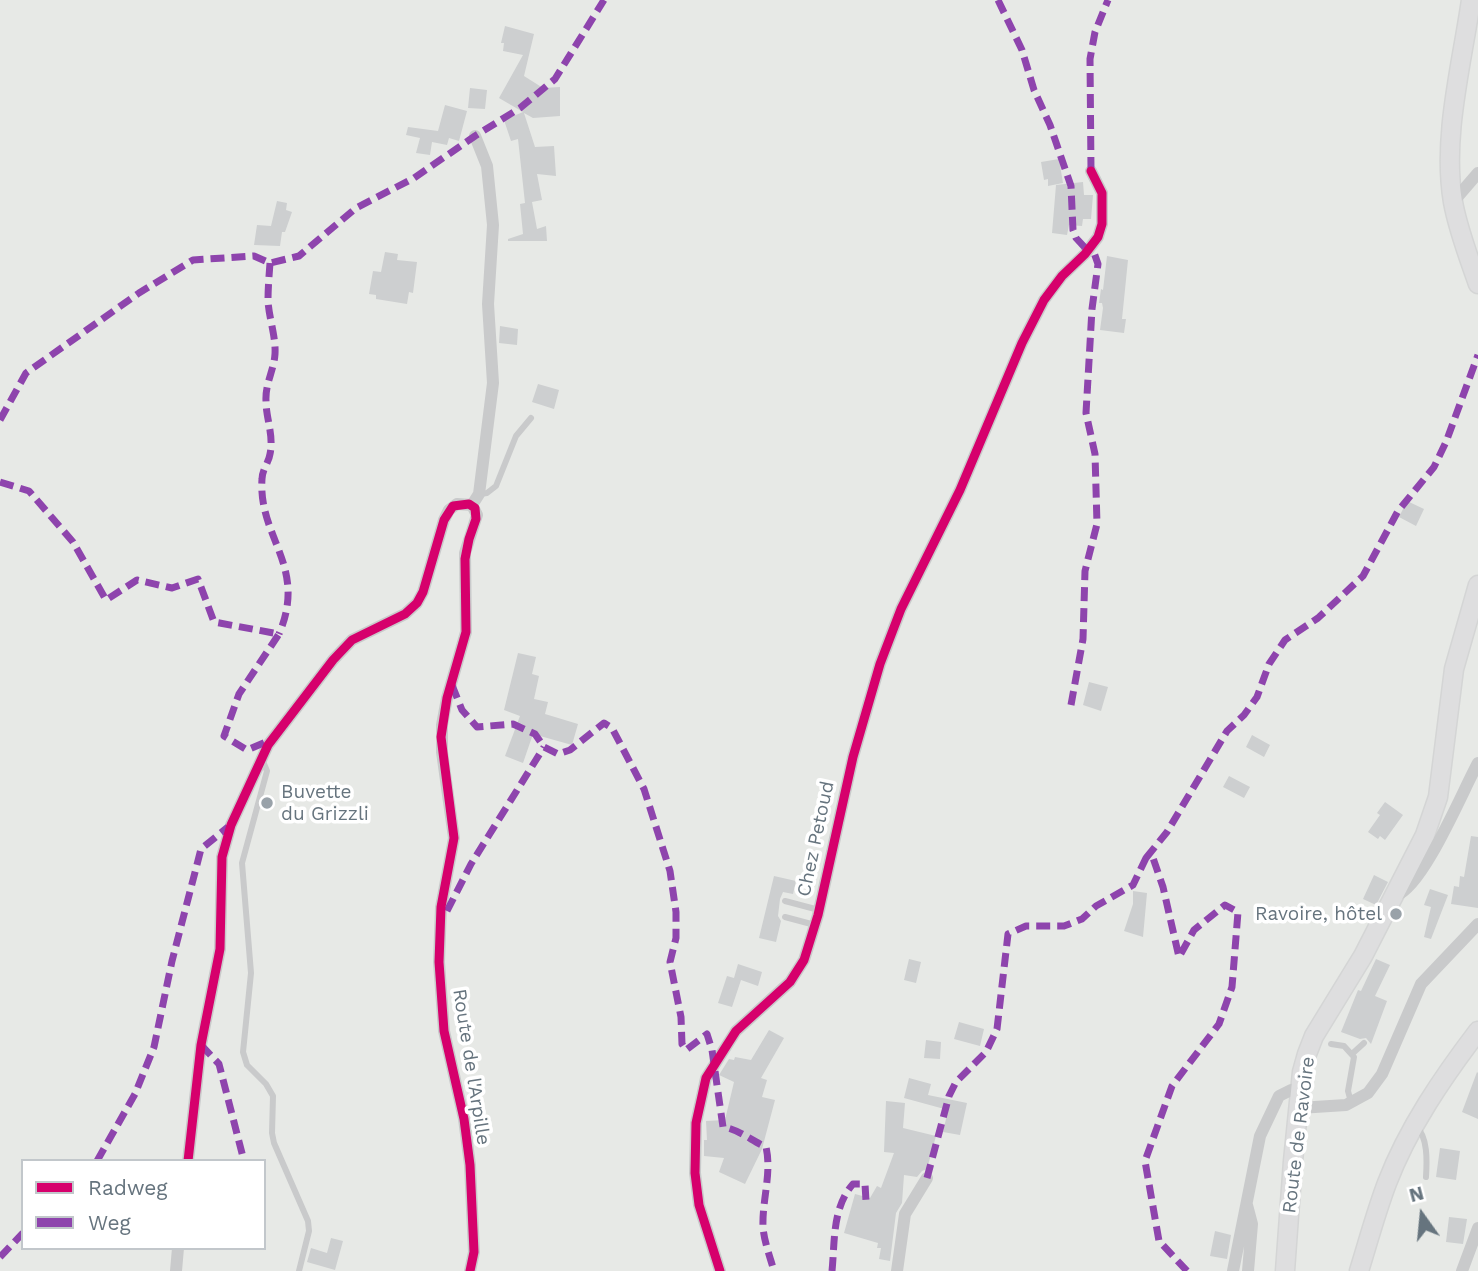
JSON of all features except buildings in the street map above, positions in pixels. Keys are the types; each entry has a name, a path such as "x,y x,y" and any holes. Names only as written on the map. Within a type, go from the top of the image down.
{"street":[{"path":"1471,0 1452,128 1453,202 1478,284"},
{"name":"Route de l'Arpille","path":"470,1271 474,1241 470,1165 464,1119 444,1031 439,962 441,907 454,838 442,752 442,725 466,632 466,553 477,515 475,499 494,383 488,304 493,225 487,166 475,135"},
{"name":"Chez Petoud","path":"720,1271 696,1188 696,1123 708,1073 736,1031 790,982 800,968 819,910 839,813 880,664 901,609 960,490 1022,343 1044,300 1098,237 1102,224 1102,192 1091,171"},
{"path":"1453,202 1478,173"},
{"path":"188,1159 201,1045 220,949 222,858 231,825 261,757 343,648 361,635 397,618 417,603 423,592 447,513 457,505 475,499"},
{"name":"Route de Ravoire","path":"1285,1271 1300,1088 1307,1054 1314,1036 1363,956 1425,835 1438,797 1454,669 1478,585"},
{"path":"1393,895 1406,890 1436,846 1478,763"},
{"path":"1299,1108 1338,1107 1368,1093 1382,1074 1421,984 1478,924"},
{"path":"1359,1271 1387,1183 1416,1125 1450,1068 1478,1031"},
{"path":"1233,1271 1260,1136 1279,1096 1300,1088"},
{"path":"897,1271 905,1214 927,1178"},
{"path":"1246,1201 1252,1224 1248,1271"},
{"path":"1466,1267 1478,1227"},
{"path":"176,1271 178,1250"}],"lane":[{"path":"475,499 496,486 516,436 531,418"},
{"path":"261,757 267,771 242,863 251,972 243,1052 247,1065 273,1096 274,1143 301,1199 308,1221 309,1231 299,1271"},
{"path":"785,901 819,910"},
{"path":"785,916 814,925"},
{"path":"1353,1053 1364,1043"},
{"path":"1331,1044 1343,1046 1353,1053 1354,1063 1348,1091 1351,1102"},
{"path":"1416,1125 1422,1133 1427,1156 1426,1177"}],"shaded area":[{"path":"0,0 1478,0 1478,1271 0,1271"}],"marked path":[{"path":"0,420 26,373 139,293 193,260 254,256 270,263 299,256 356,208 414,178 520,108 555,79 604,0"},
{"path":"998,0 1022,50 1034,90 1050,125 1071,186 1073,230 1076,238 1088,251"},
{"path":"1091,171 1090,59 1095,32 1108,0"},
{"path":"1071,705 1083,639 1085,571 1097,524 1095,454 1086,413 1092,309 1098,264 1092,247"},
{"path":"270,263 268,301 275,354 266,395 271,447 262,479 267,519 280,553 288,589 286,610 279,634"},
{"path":"1146,858 1167,832 1227,731 1244,715 1257,697 1269,664 1285,640 1318,618 1363,576 1398,511 1434,467 1478,355"},
{"path":"0,482 29,491 73,542 106,600 137,580 172,588 198,579 214,622 279,634 239,694 224,736 247,750 268,741"},
{"path":"452,685 462,710 477,727 513,724 535,734 544,747 558,754 570,750 604,723 612,728 644,789 670,871 676,912 676,938 670,962 681,1017 682,1044 686,1050 707,1034 712,1050 723,1127 766,1147 768,1167 763,1227 774,1271"},
{"path":"447,911 471,864 544,747"},
{"path":"98,1159 135,1094 154,1047 172,961 201,849 228,827"},
{"path":"927,1178 949,1096 956,1082 986,1052 997,1029 1008,934 1026,926 1064,926 1082,919 1096,906 1133,885 1146,858 1153,858 1163,887 1179,957 1194,930 1225,905 1238,912 1232,987 1219,1024 1172,1086 1145,1161 1159,1241 1187,1271"},
{"path":"201,1045 219,1064 243,1159"},
{"path":"832,1271 838,1214 846,1193 853,1184 865,1184 866,1201"},
{"path":"0,1257 21,1235"}],"cycle path":[{"path":"720,1271 699,1205 695,1173 696,1123 706,1078 736,1031 790,982 804,960 818,915 853,757 880,664 901,609 960,490 1022,343 1044,300 1098,237 1102,224 1102,193 1091,171"},
{"path":"188,1159 201,1045 220,949 222,857 231,825 268,745 333,660 352,640 405,614 417,603 423,592 444,520 453,506 469,504 475,508 476,519 465,559 466,632 447,698 441,737 454,838 441,907 439,962 444,1031 464,1119 470,1165 474,1252 470,1271"}],"place":[{"name":"Buvette du Grizzli","path":"267,803"},
{"name":"Ravoire, hôtel","path":"1396,914"}]}
